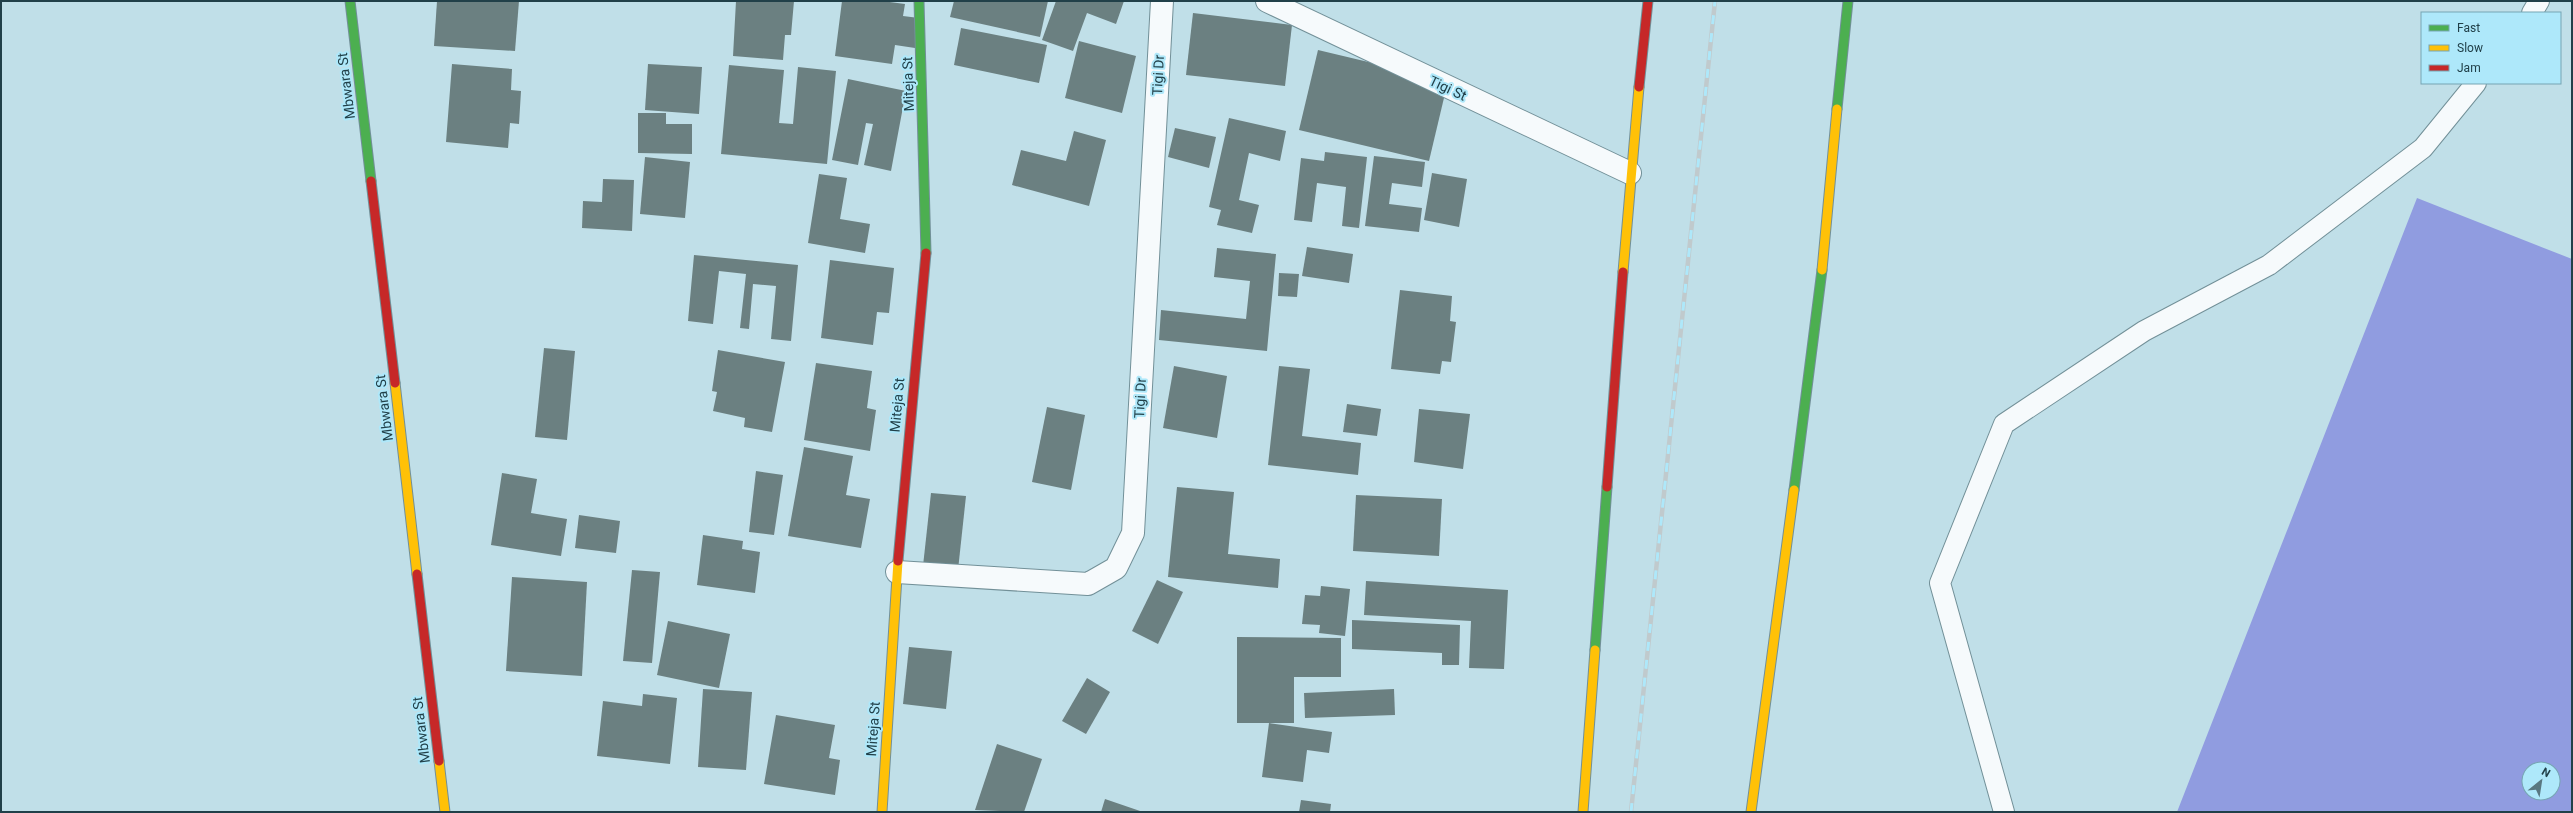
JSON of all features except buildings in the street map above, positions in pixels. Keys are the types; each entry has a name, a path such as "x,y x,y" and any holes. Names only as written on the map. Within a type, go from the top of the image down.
{"street":[{"name":"Mbwara St","path":"350,1 445,812"},
{"name":"Miteja St","path":"882,812 897,572 926,252 919,1"},
{"name":"Tigi Dr","path":"897,572 1088,584 1116,568 1133,533 1162,1"},
{"name":"Tigi St","path":"1267,1 1630,173"},
{"path":"1583,812 1630,173 1648,1"},
{"path":"1751,812 1817,317 1848,1"}],"lane":[{"path":"2533,12 2539,1"},
{"path":"2004,812 1940,583 2004,424 2144,331 2269,266 2423,148 2475,84"}],"water":[{"path":"2417,198 2572,259 2572,812 2177,812"}],"railway":[{"path":"1631,812 1715,1"}],"traffic: fast":[{"path":"350,1 371,181"},
{"path":"919,1 926,253"},
{"path":"1837,109 1848,1"},
{"path":"1794,490 1822,270"},
{"path":"1595,650 1607,487"}],"traffic: slow":[{"path":"1623,272 1639,87"},
{"path":"1822,270 1837,109"},
{"path":"395,383 417,574"},
{"path":"1751,812 1794,490"},
{"path":"882,812 898,561"},
{"path":"1583,812 1595,650"},
{"path":"439,761 445,812"}],"traffic: jam":[{"path":"1639,87 1648,1"},
{"path":"371,181 395,383"},
{"path":"898,561 926,253"},
{"path":"1607,487 1623,272"},
{"path":"417,574 439,761"}]}
